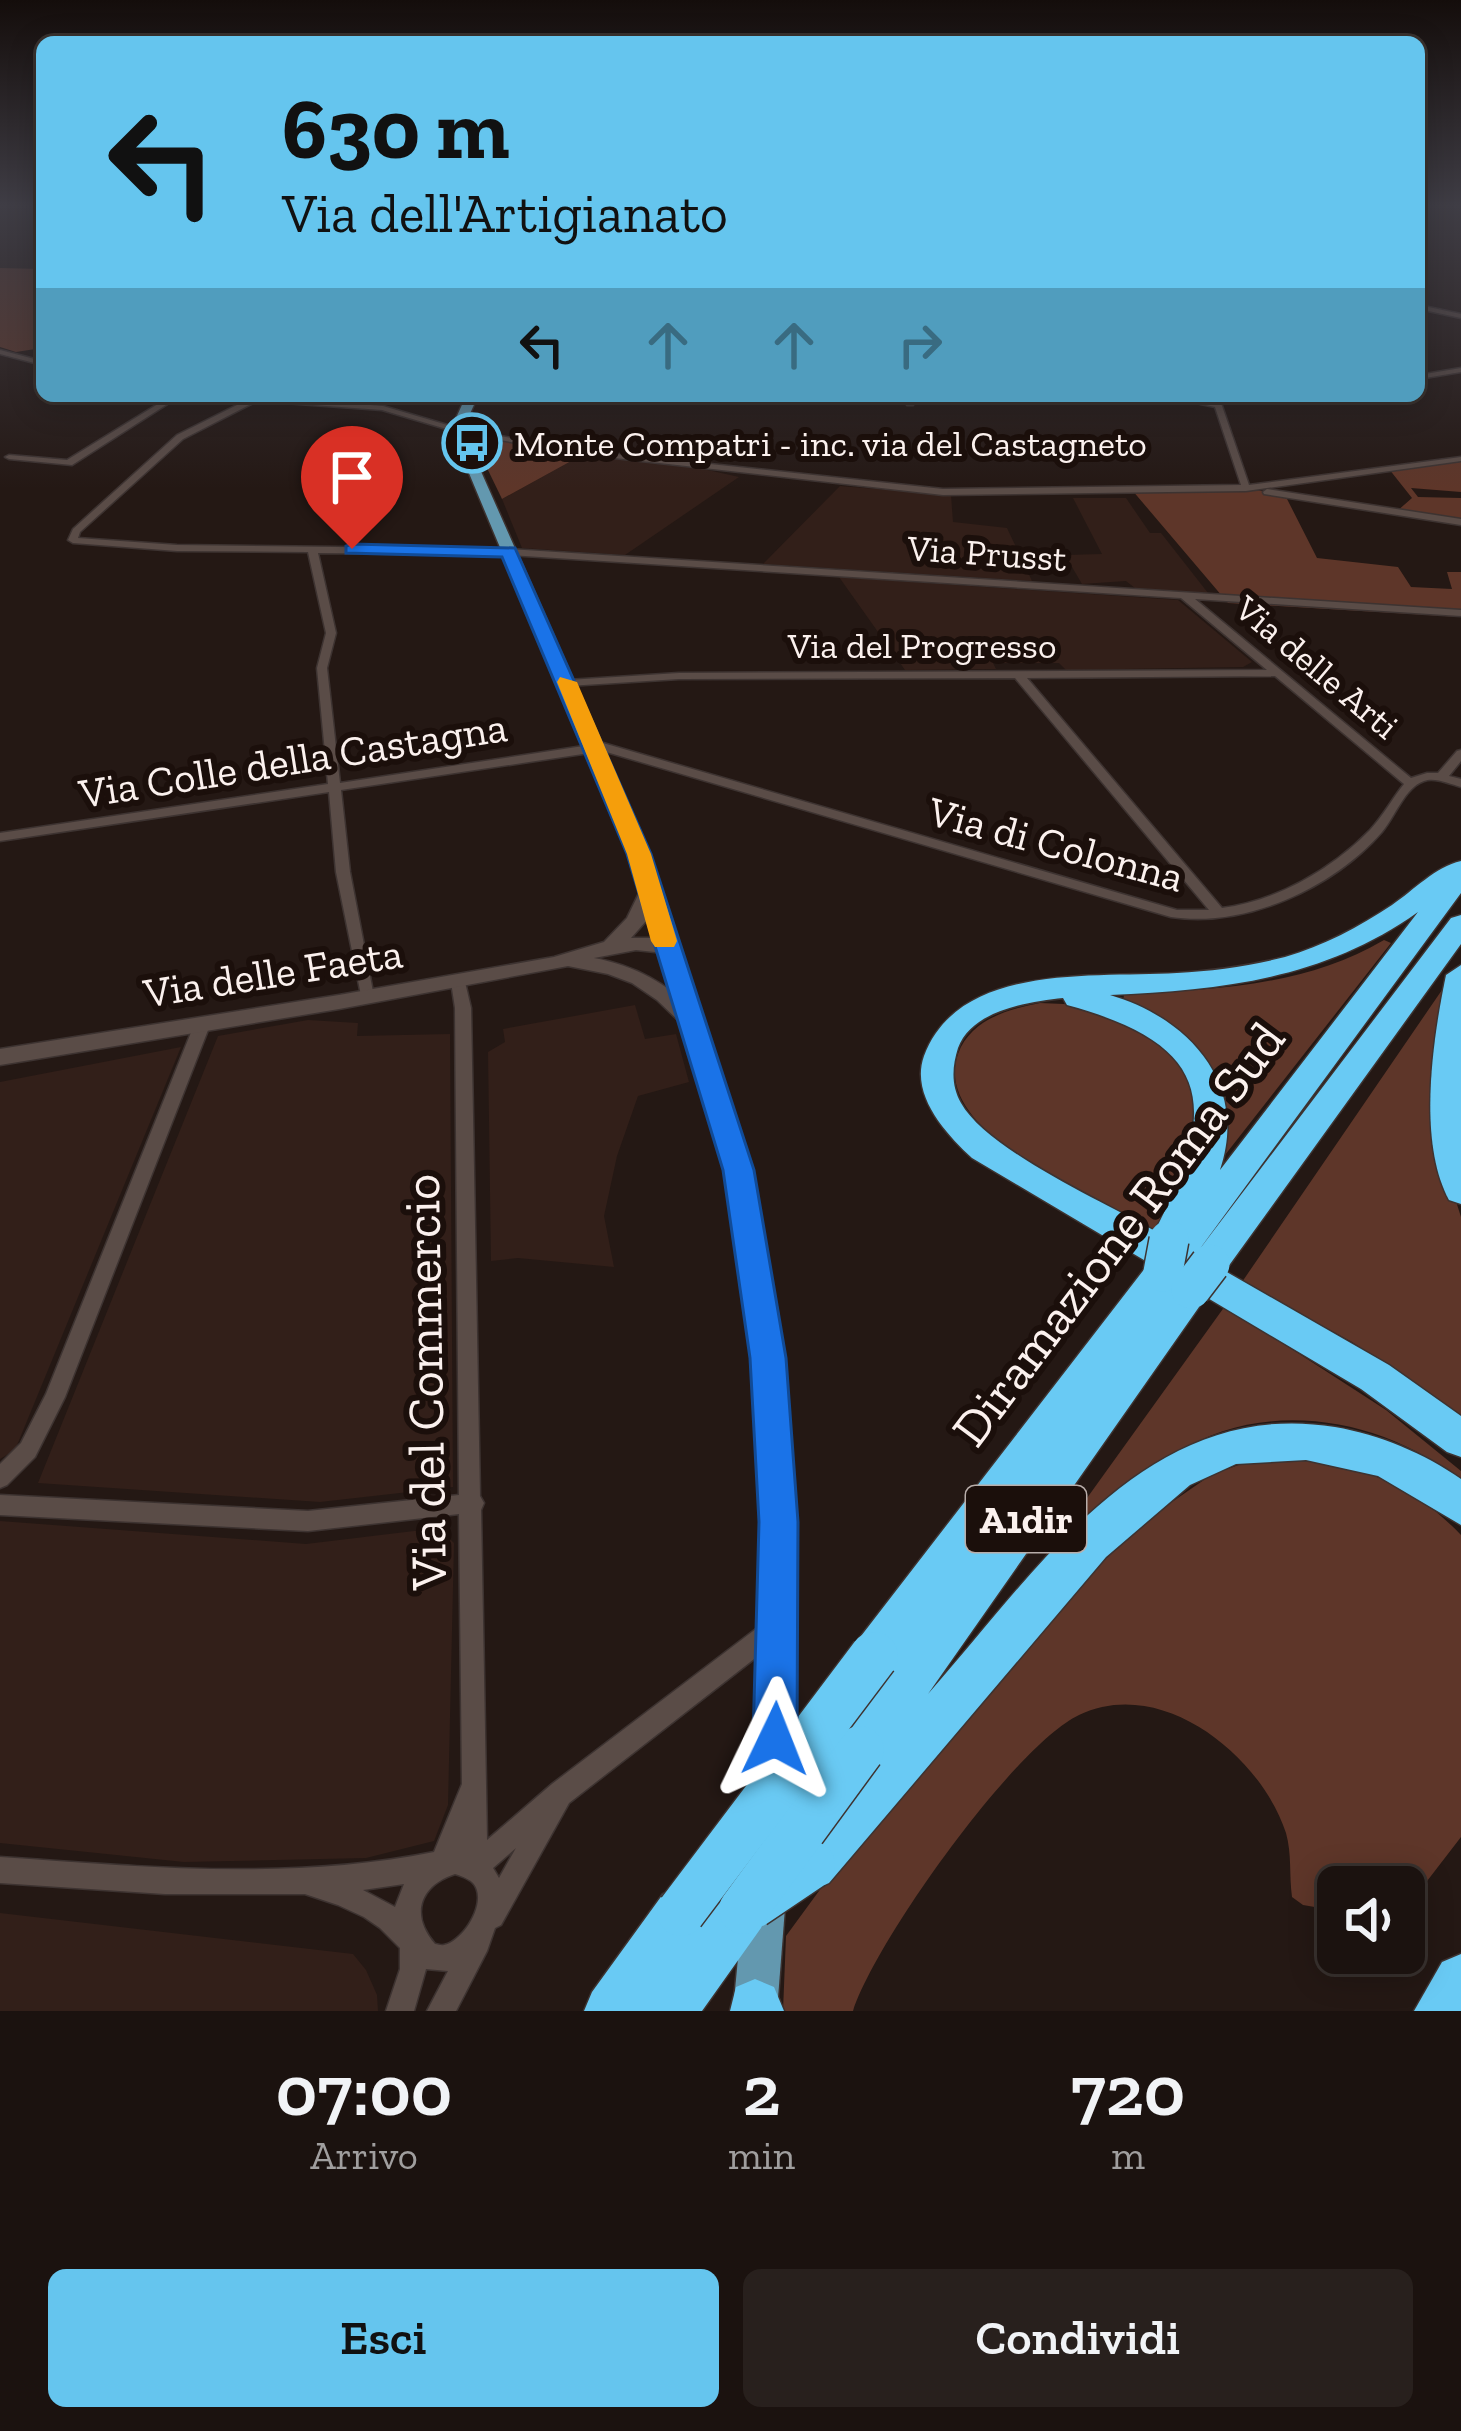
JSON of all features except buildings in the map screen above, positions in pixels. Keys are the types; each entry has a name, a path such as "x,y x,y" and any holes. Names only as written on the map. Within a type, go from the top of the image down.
{"highway":[{"path":"1461,872 1384,923 1332,950 1283,967 1180,982 1045,989 1012,997 964,1020 940,1054 937,1071 943,1099 970,1137 1005,1163 1375,1377 1461,1439"},
{"name":"Diramazione Roma Sud","path":"669,2011 860,1750 1183,1262 1461,872"},
{"name":"Diramazione Roma Sud","path":"610,2011 874,1656 1183,1262 1461,924"},
{"path":"1461,975 1446,1078 1449,1135 1461,1191"},
{"path":"1012,997 1112,1004 1166,1031 1193,1059 1211,1098 1211,1142 1183,1262"},
{"path":"743,1910 801,1874 848,1825 1090,1542 1142,1494 1198,1457 1256,1440 1337,1446 1402,1466 1461,1505"},
{"path":"1441,2011 1461,1981"}],"main road":[{"path":"470,402 460,431 596,747 650,889 739,1170 763,1313 776,1455 779,1626 774,1777 756,2009"}],"street":[{"path":"1425,308 1461,316"},
{"path":"0,352 36,361"},
{"path":"1425,375 1461,370"},
{"path":"9,457 69,463 166,402"},
{"name":"Via Prusst","path":"247,402 180,437 76,531 73,540 177,548 509,552 1461,613"},
{"path":"301,402 394,410 460,431 652,461 900,489 1246,488 1461,459"},
{"path":"1221,402 1246,488"},
{"path":"1246,488 1461,521"},
{"path":"312,549 332,633 322,668 343,872 367,997"},
{"name":"Via delle Arti","path":"1185,596 1410,783"},
{"name":"Via del Progresso","path":"568,683 679,676 1276,673"},
{"path":"1019,675 1220,914"},
{"name":"Via Colle della Castagna","path":"0,837 596,747"},
{"name":"Via di Colonna","path":"596,747 617,749 868,827 1176,914 1220,914 1294,890 1359,849 1389,818 1410,783"},
{"path":"1441,777 1461,754"},
{"path":"1410,783 1423,777 1461,783"},
{"path":"610,947 636,921 650,889"},
{"path":"558,963 610,947 643,944 667,949"},
{"path":"558,963 620,969 646,963 667,949"},
{"name":"Via delle Faeta","path":"0,1057 558,963"},
{"path":"620,969 662,989 690,1019"},
{"name":"Via del Commercio","path":"458,982 464,1008 475,1867"},
{"path":"0,1478 28,1450 56,1397 202,1025"},
{"path":"0,1505 308,1521 473,1503"},
{"path":"475,1867 561,1793 779,1626"},
{"name":"Via del Commercio","path":"442,1863 474,1781"},
{"path":"441,2011 561,1793"},
{"path":"0,1870 173,1881 295,1880 455,1861 475,1867 489,1887 487,1924 476,1942 447,1958 427,1954 396,1922 334,1889 295,1880"},
{"path":"400,2011 415,1955 407,1920 415,1888 442,1863"}],"shaded area":[{"path":"0,301 36,301 36,349 16,352 0,347"},
{"path":"472,437 584,454 502,499"},
{"path":"584,454 739,477 625,555 522,548 502,499"},
{"path":"1461,459 1461,492 1411,488 1418,497 1461,498 1461,522 1396,512 1412,498 1389,469"},
{"path":"840,486 951,495 953,522 1007,528 1032,581 763,564"},
{"path":"1246,488 1285,495 1317,558 1398,567 1411,587 1452,589 1447,572 1461,572 1461,617 1228,603 1132,490"},
{"path":"1073,498 1126,498 1150,533 1161,533 1208,593 1135,588 1126,581 1082,584 1065,555 1102,554"},
{"path":"839,577 1178,600 1252,662 1243,667 1066,670 1059,663 993,663 996,669 905,670"},
{"path":"1384,940 1391,943 1225,1155 1222,1099 1204,1058 1171,1028 1123,1001 1124,995 1290,976 1323,968"},
{"path":"1444,987 1453,1192 1461,1217 1461,1417 1352,1342 1242,1282"},
{"path":"1040,1003 1087,1005 1179,1052 1207,1114 1155,1235 1026,1162 969,1111 956,1083 964,1042 991,1018"},
{"path":"635,1005 645,1039 676,1034 689,1082 638,1096 617,1156 604,1216 614,1267 518,1258 491,1261 488,1052 505,1042 503,1029"},
{"path":"308,1020 358,1023 357,1036 450,1034 453,1487 320,1502 38,1483 218,1036"},
{"path":"181,1047 15,1450 0,1459 0,1082"},
{"path":"1225,1306 1386,1410 1461,1471 1461,1483 1431,1460 1361,1430 1285,1420 1247,1425 1211,1436 1171,1458 1013,1601"},
{"path":"1314,1458 1357,1469 1411,1494 1461,1535 1461,1837 1425,1884 1425,1866 1317,1866 1317,1907 1303,1905 1292,1897 1288,1841 1273,1804 1231,1751 1174,1714 1111,1705 1079,1715 1052,1734 985,1804 888,1940 853,2011 783,2011 786,1936 879,1809 1120,1538 1211,1475 1244,1463"},
{"path":"0,1521 306,1544 439,1528 454,1543 448,1805 434,1841 366,1858 184,1862 0,1843"},
{"path":"0,1913 353,1954 377,1995 378,2011 0,2011"}],"slow traffic":[{"path":"567,682 639,854 664,941"}],"place":[{"name":"Monte Compatri - inc. via del Castagneto","path":"472,443"}],"route":[{"path":"352,549 509,552 639,854 739,1170 758,1281 776,1455 779,1626 775,1739"}]}
